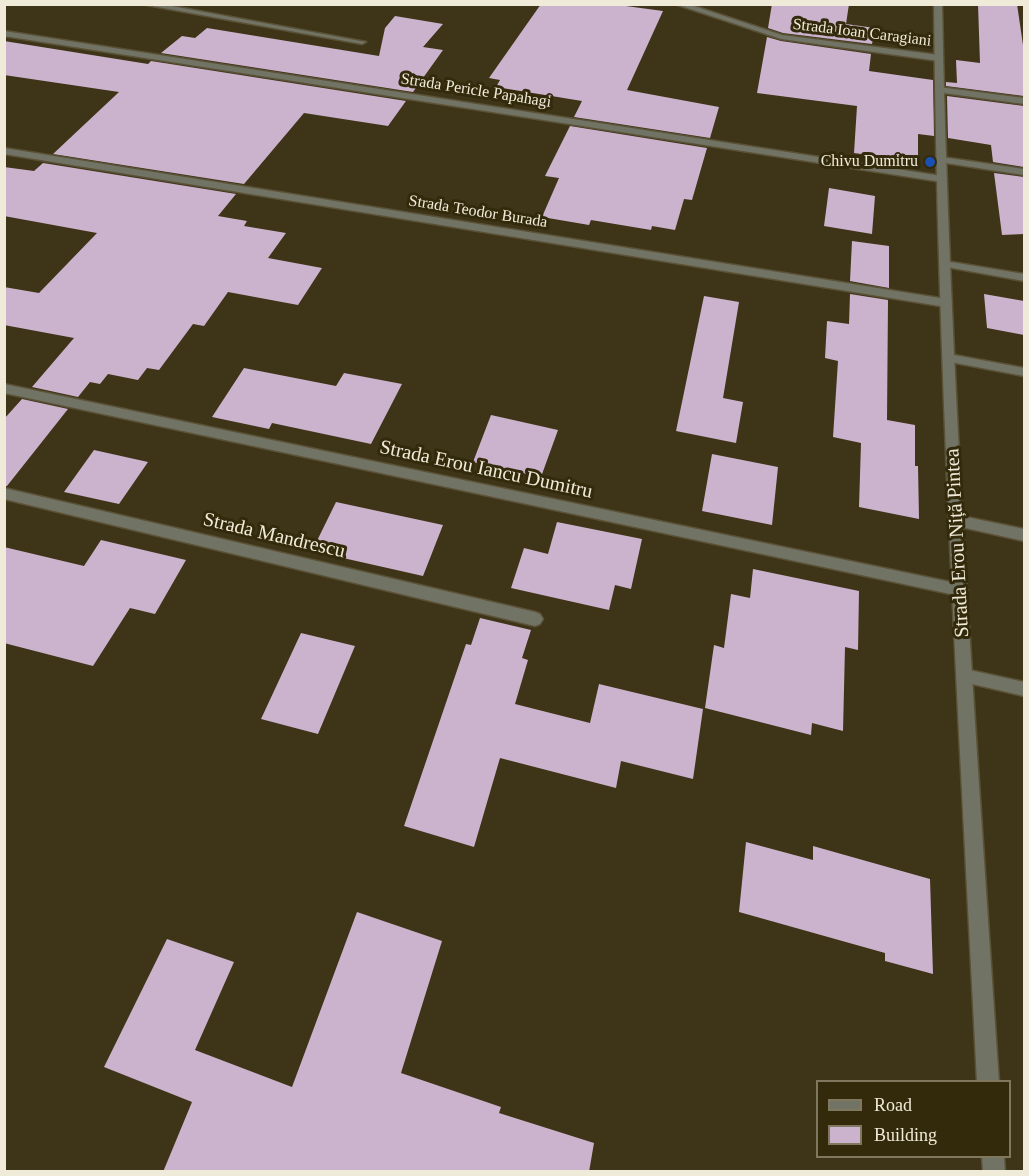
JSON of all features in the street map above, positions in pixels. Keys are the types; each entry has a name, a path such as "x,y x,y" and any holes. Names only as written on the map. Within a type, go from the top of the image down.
{"street":[{"path":"145,4 362,42"},
{"name":"Strada Ioan Caragiani","path":"679,4 781,38 939,58"},
{"name":"Strada Erou Niță Pintea","path":"938,4 946,303 988,1080"},
{"name":"Strada Pericle Papahagi","path":"4,33 942,179"},
{"path":"939,90 1024,101"},
{"name":"Strada Teodor Burada","path":"4,151 946,303"},
{"path":"942,160 1024,172"},
{"path":"945,264 1024,278"},
{"path":"949,358 1024,372"},
{"name":"Strada Erou Iancu Dumitru","path":"4,388 960,590"},
{"name":"Strada Mandrescu","path":"4,493 535,619"},
{"path":"957,521 1024,535"},
{"path":"965,676 1024,689"}],"building":[{"path":"541,4 611,4 663,11 627,90 719,107 710,138 574,117 582,101 496,87 500,80 489,78"},
{"path":"772,4 849,4 846,24 875,28 872,44 783,33 768,28"},
{"path":"978,4 1017,4 1024,52 1024,96 946,86 946,82 957,83 956,60 980,63"},
{"path":"395,16 443,24 423,47 443,50 413,92 161,53 182,36 195,38 207,28 379,56 385,28"},
{"path":"767,37 871,54 869,71 933,80 934,136 918,134 918,162 854,153 857,106 757,93"},
{"path":"4,41 148,64 151,61 406,101 388,126 304,113 244,184 53,154 119,92 4,75"},
{"path":"947,96 1024,106 1024,167 993,162 991,145 948,138"},
{"path":"570,126 707,148 692,200 684,199 675,230 652,226 651,230 591,220 589,225 542,217 559,178 545,176"},
{"path":"43,163 236,194 218,216 247,221 244,226 286,233 268,258 322,268 298,305 228,292 204,326 193,324 159,370 147,368 138,380 108,374 100,384 90,382 78,397 32,387 74,338 4,325 4,287 39,293 97,233 4,216 4,167 34,171"},
{"path":"994,173 1024,177 1024,234 1002,235"},
{"path":"829,188 875,196 872,234 824,226"},
{"path":"852,241 889,246 889,288 850,281"},
{"path":"850,294 888,300 887,420 915,425 919,519 859,507 861,443 833,437 838,361 825,358 827,321 849,324"},
{"path":"984,294 1024,301 1024,335 987,328"},
{"path":"704,296 739,302 723,398 743,402 736,443 676,431"},
{"path":"244,368 336,386 344,373 402,384 371,444 272,423 269,429 212,417"},
{"path":"22,399 68,409 7,486 4,486 4,419"},
{"path":"491,415 558,430 541,477 473,462"},
{"path":"94,450 148,462 119,504 64,492"},
{"path":"712,454 778,467 772,525 702,511"},
{"path":"336,502 443,525 423,576 312,551"},
{"path":"557,522 642,539 631,589 615,585 609,610 511,588 524,548 548,554"},
{"path":"101,540 186,560 155,614 130,608 93,666 4,643 4,547 84,566"},
{"path":"753,569 859,591 858,650 845,647 843,731 812,723 811,735 705,708 714,645 724,648 731,594 750,598"},
{"path":"480,618 531,630 522,658 528,660 515,704 590,723 599,684 703,709 693,779 621,761 616,788 500,758 474,847 404,826 466,644 471,645"},
{"path":"301,633 355,646 318,734 261,719"},
{"path":"746,842 813,860 813,846 930,879 933,974 885,961 885,953 739,912"},
{"path":"357,912 442,941 401,1073 501,1107 499,1113 594,1143 589,1172 163,1172 192,1102 104,1067 167,939 234,962 195,1050 292,1087"}],"place":[{"name":"Chivu Dumitru","path":"930,162"}]}
